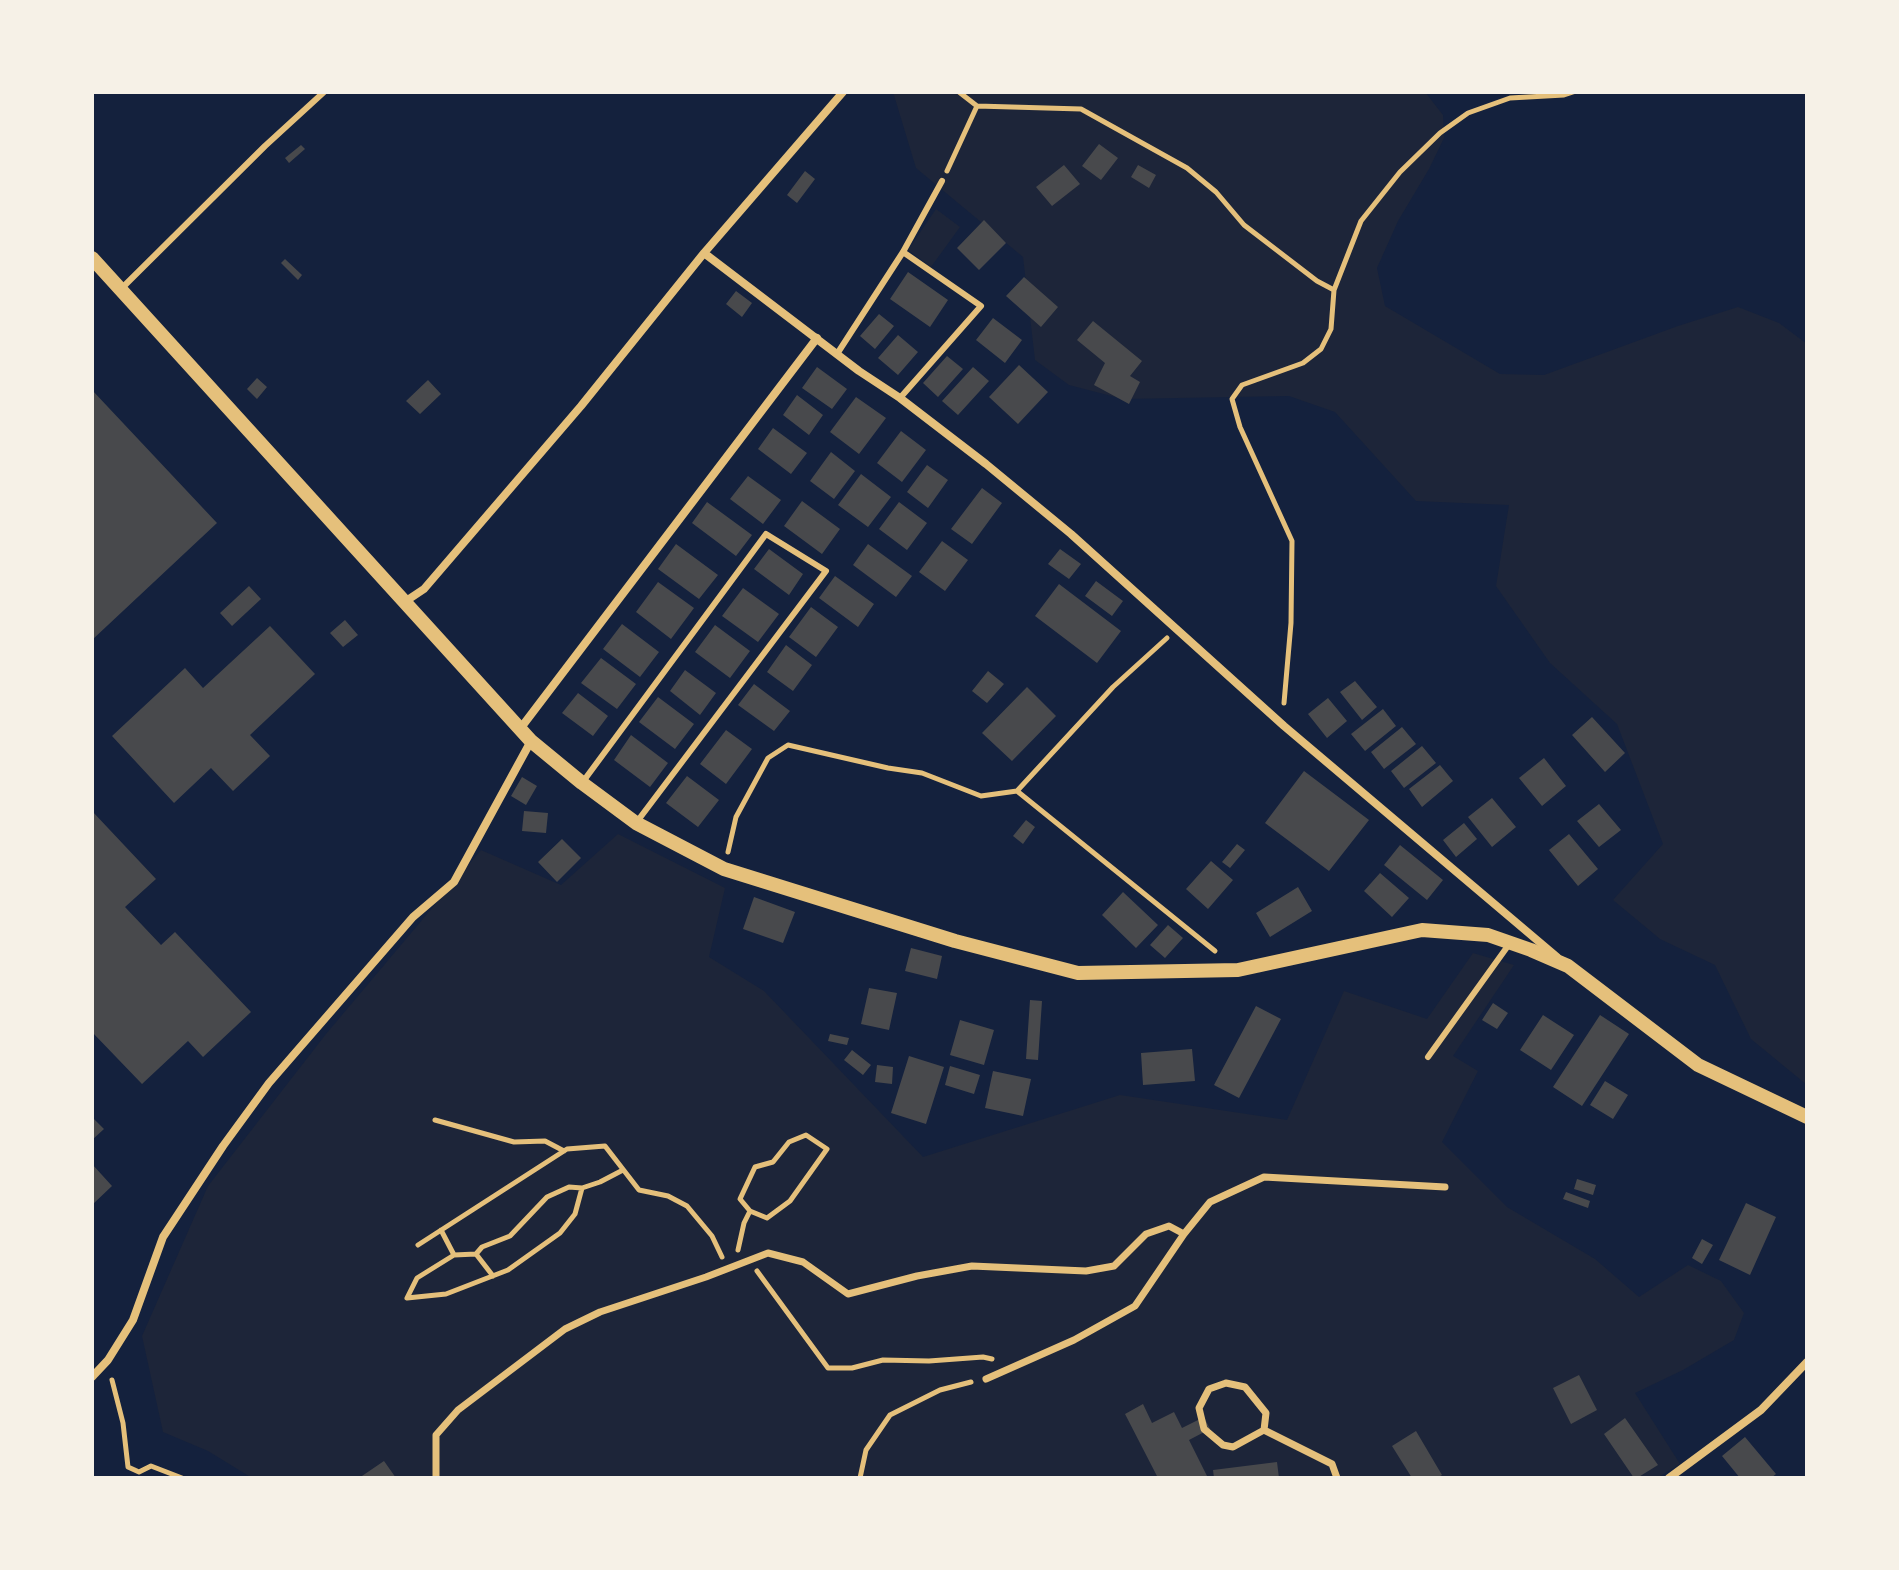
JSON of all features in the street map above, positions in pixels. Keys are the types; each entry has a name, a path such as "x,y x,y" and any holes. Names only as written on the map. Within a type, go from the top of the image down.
{"street":[{"path":"406,601 424,589 581,406 838,94"},
{"path":"704,253 859,371 900,398 1071,534 1284,726 1568,966 1698,1065 1807,1117"},
{"path":"92,258 531,741 636,823 724,869 955,941 1078,973 1238,970 1422,930 1488,935 1568,966"},
{"path":"520,729 817,338"},
{"path":"92,1377 108,1360 133,1320 163,1237 223,1146 269,1083 413,917 454,882 531,741"},
{"path":"986,1379 1074,1340 1135,1306 1210,1202 1264,1177 1445,1187"},
{"path":"436,1478 436,1435 458,1410 565,1329 600,1312 768,1253 803,1262 848,1294 972,1266 1086,1271 1114,1266 1146,1234 1169,1226 1184,1234"},
{"path":"1669,1478 1761,1410 1807,1362"},
{"path":"1226,1383 1245,1387 1266,1413 1264,1430 1233,1447 1223,1445 1204,1429 1199,1408 1209,1389 1226,1383"},
{"path":"1264,1430 1332,1464 1337,1478"}],"lane":[{"path":"121,289 324,92"},
{"path":"837,354 903,252 942,181"},
{"path":"900,398 981,306 903,252"},
{"path":"582,783 766,534 826,571 636,823"},
{"path":"1428,1057 1510,943"}],"path":[{"path":"959,92 977,106 1081,109 1187,168 1216,192 1244,225 1317,281 1334,290"},
{"path":"1284,726 1291,623 1292,541 1240,427 1232,399 1242,385 1303,363 1321,349 1331,329 1334,290 1361,221 1400,172 1440,133 1468,113 1510,98 1573,92"},
{"path":"942,181 977,106"},
{"path":"724,869 736,817 768,758 788,745 922,773 981,796 1017,791 1113,687 1176,629"},
{"path":"1017,791 1238,970"},
{"path":"435,1120 514,1142 545,1141 564,1151"},
{"path":"806,1135 827,1149 790,1201 767,1218 750,1211 740,1199 755,1167 773,1162 789,1142 806,1135"},
{"path":"418,1245 567,1149 605,1146 639,1190 668,1196 687,1206 712,1236 730,1268"},
{"path":"582,1188 575,1214 560,1233 508,1270 446,1294 407,1298 417,1278 454,1255 476,1254 482,1247 510,1236 547,1197 569,1187 582,1188 600,1182 623,1170"},
{"path":"730,1268 750,1211"},
{"path":"441,1230 454,1255"},
{"path":"476,1254 493,1276"},
{"path":"750,1260 828,1368 852,1368 883,1360 983,1357 1016,1365"},
{"path":"108,1360 123,1423 128,1467 139,1472 151,1466 182,1478"},
{"path":"860,1478 866,1450 890,1415 940,1390 986,1379"}],"shaded area":[{"path":"893,92 1425,92 1443,115 1444,138 1398,221 1377,268 1385,306 1500,374 1544,375 1738,307 1779,323 1807,344 1807,1085 1751,1039 1715,965 1660,939 1613,900 1663,844 1617,724 1550,663 1496,586 1509,505 1416,501 1335,412 1289,396 1123,399 1069,385 1035,360 1023,257 916,168"},
{"path":"936,209 960,227 931,267 908,250"},
{"path":"618,834 725,888 709,957 764,991 923,1157 1120,1095 1287,1120 1344,991 1427,1019 1473,953 1514,965 1453,1056 1478,1071 1442,1142 1507,1207 1595,1259 1639,1297 1688,1265 1721,1281 1744,1313 1734,1340 1635,1393 1680,1464 1657,1478 252,1478 208,1451 163,1432 142,1336 208,1186 326,1034 481,850 561,885"}],"building":[{"path":"1099,144 1118,158 1101,180 1082,166"},
{"path":"301,145 305,149 289,163 285,158"},
{"path":"1064,165 1080,184 1052,206 1036,187"},
{"path":"1138,165 1156,175 1149,188 1131,177"},
{"path":"805,171 815,179 797,203 787,195"},
{"path":"984,220 1006,243 979,270 957,248"},
{"path":"285,259 302,275 298,280 281,263"},
{"path":"908,272 948,300 930,327 890,299"},
{"path":"1024,277 1058,307 1041,327 1006,296"},
{"path":"736,291 752,303 742,317 726,304"},
{"path":"879,314 894,326 875,349 860,336"},
{"path":"993,318 1022,340 1005,363 976,340"},
{"path":"1093,321 1142,361 1130,376 1140,382 1129,404 1094,385 1105,363 1077,340"},
{"path":"898,335 918,352 898,375 878,358"},
{"path":"947,356 963,369 938,397 923,383"},
{"path":"1019,365 1048,392 1018,424 989,397"},
{"path":"817,367 847,389 832,409 802,388"},
{"path":"973,367 989,381 958,415 942,401"},
{"path":"257,378 267,387 257,399 247,389"},
{"path":"428,380 441,394 420,414 406,401"},
{"path":"92,390 217,523 92,640"},
{"path":"797,395 823,415 809,435 783,415"},
{"path":"856,397 886,418 859,454 830,432"},
{"path":"773,428 807,453 791,474 758,449"},
{"path":"901,431 926,450 902,482 877,463"},
{"path":"831,452 855,471 834,499 810,481"},
{"path":"927,465 948,480 928,508 907,492"},
{"path":"861,474 891,497 868,527 838,505"},
{"path":"748,476 781,500 763,524 730,499"},
{"path":"982,488 1002,503 972,544 951,529"},
{"path":"802,501 840,529 822,554 784,526"},
{"path":"707,502 752,535 736,556 692,523"},
{"path":"899,502 927,523 907,550 879,529"},
{"path":"942,541 968,560 945,591 919,572"},
{"path":"676,544 718,575 699,599 658,569"},
{"path":"868,544 912,576 896,597 853,565"},
{"path":"769,549 803,574 789,595 754,569"},
{"path":"1060,549 1081,564 1069,579 1048,564"},
{"path":"835,576 874,604 858,627 819,598"},
{"path":"1096,581 1123,601 1112,616 1085,596"},
{"path":"658,582 694,608 671,639 636,612"},
{"path":"1059,584 1121,631 1097,663 1035,616"},
{"path":"249,586 261,599 232,626 220,613"},
{"path":"743,588 779,614 758,642 722,616"},
{"path":"811,607 838,627 816,657 789,637"},
{"path":"345,620 358,635 343,647 330,633"},
{"path":"622,624 659,652 640,677 603,649"},
{"path":"715,625 750,651 730,678 695,652"},
{"path":"270,626 315,674 250,735 270,756 233,791 211,768 174,803 112,736 185,668 203,688"},
{"path":"786,645 812,665 793,691 767,672"},
{"path":"601,658 636,684 617,709 581,683"},
{"path":"685,670 716,693 700,715 670,691"},
{"path":"988,671 1004,684 987,703 972,691"},
{"path":"1355,681 1377,707 1362,720 1340,692"},
{"path":"754,684 790,711 774,731 738,705"},
{"path":"1027,687 1056,716 1012,761 982,733"},
{"path":"578,693 608,716 593,736 562,713"},
{"path":"658,697 694,724 675,749 639,722"},
{"path":"1328,698 1347,721 1327,738 1308,714"},
{"path":"1383,709 1396,726 1365,751 1351,734"},
{"path":"1592,717 1625,753 1605,772 1572,735"},
{"path":"1402,727 1416,744 1384,769 1371,752"},
{"path":"726,730 752,749 726,784 700,764"},
{"path":"631,735 668,763 650,787 614,760"},
{"path":"1422,746 1436,763 1404,788 1391,771"},
{"path":"1544,758 1566,786 1542,806 1519,778"},
{"path":"1440,765 1453,781 1422,807 1409,789"},
{"path":"1304,771 1369,820 1329,871 1265,823"},
{"path":"687,776 719,800 698,827 666,803"},
{"path":"522,777 537,786 526,805 511,796"},
{"path":"1492,798 1516,827 1492,847 1468,817"},
{"path":"1599,804 1621,830 1599,847 1577,821"},
{"path":"92,811 156,879 125,907 161,945 175,932 251,1012 203,1057 188,1041 142,1084 92,1032"},
{"path":"524,811 548,813 546,833 522,831"},
{"path":"1026,820 1035,827 1023,844 1013,836"},
{"path":"1464,823 1477,839 1456,857 1443,840"},
{"path":"1569,834 1598,869 1578,886 1549,850"},
{"path":"562,839 581,858 557,882 538,862"},
{"path":"1237,844 1245,850 1230,868 1222,862"},
{"path":"1400,845 1443,880 1427,900 1384,865"},
{"path":"1211,861 1233,880 1208,909 1186,889"},
{"path":"1380,873 1409,898 1392,917 1364,891"},
{"path":"1298,887 1312,911 1270,937 1256,913"},
{"path":"1123,892 1158,925 1136,948 1102,915"},
{"path":"754,897 795,912 783,943 743,929"},
{"path":"1168,925 1183,938 1165,958 1150,945"},
{"path":"911,948 942,956 937,979 905,971"},
{"path":"869,988 897,993 889,1030 861,1024"},
{"path":"1030,1000 1042,1001 1038,1060 1026,1059"},
{"path":"1493,1003 1508,1013 1497,1029 1482,1020"},
{"path":"1256,1006 1281,1019 1239,1098 1214,1085"},
{"path":"1543,1015 1574,1035 1551,1070 1520,1050"},
{"path":"1600,1015 1629,1034 1582,1106 1553,1087"},
{"path":"960,1020 994,1030 984,1065 950,1055"},
{"path":"830,1034 849,1038 847,1045 828,1041"},
{"path":"1192,1049 1195,1081 1143,1085 1141,1053"},
{"path":"852,1050 871,1065 863,1075 844,1060"},
{"path":"909,1056 944,1067 926,1124 891,1113"},
{"path":"877,1065 893,1067 892,1084 875,1082"},
{"path":"950,1066 980,1075 974,1094 945,1085"},
{"path":"993,1071 1031,1079 1023,1116 985,1108"},
{"path":"1605,1081 1628,1095 1613,1119 1590,1105"},
{"path":"92,1117 104,1129 92,1140"},
{"path":"92,1164 112,1186 92,1205"},
{"path":"1577,1179 1596,1185 1593,1195 1574,1189"},
{"path":"1566,1192 1590,1201 1588,1208 1563,1199"},
{"path":"1746,1203 1776,1217 1750,1275 1719,1260"},
{"path":"1702,1239 1713,1245 1702,1264 1692,1258"},
{"path":"1579,1375 1597,1410 1571,1424 1553,1388"},
{"path":"1143,1404 1152,1423 1174,1412 1182,1428 1204,1417 1210,1429 1189,1440 1207,1476 1158,1478 1125,1414"},
{"path":"1625,1418 1658,1465 1637,1478 1634,1478 1604,1434"},
{"path":"1416,1431 1442,1475 1412,1478 1392,1446"},
{"path":"1745,1437 1776,1474 1771,1478 1740,1478 1722,1456"},
{"path":"384,1461 396,1478 359,1478"},
{"path":"1277,1462 1279,1478 1214,1478 1213,1470"}]}
